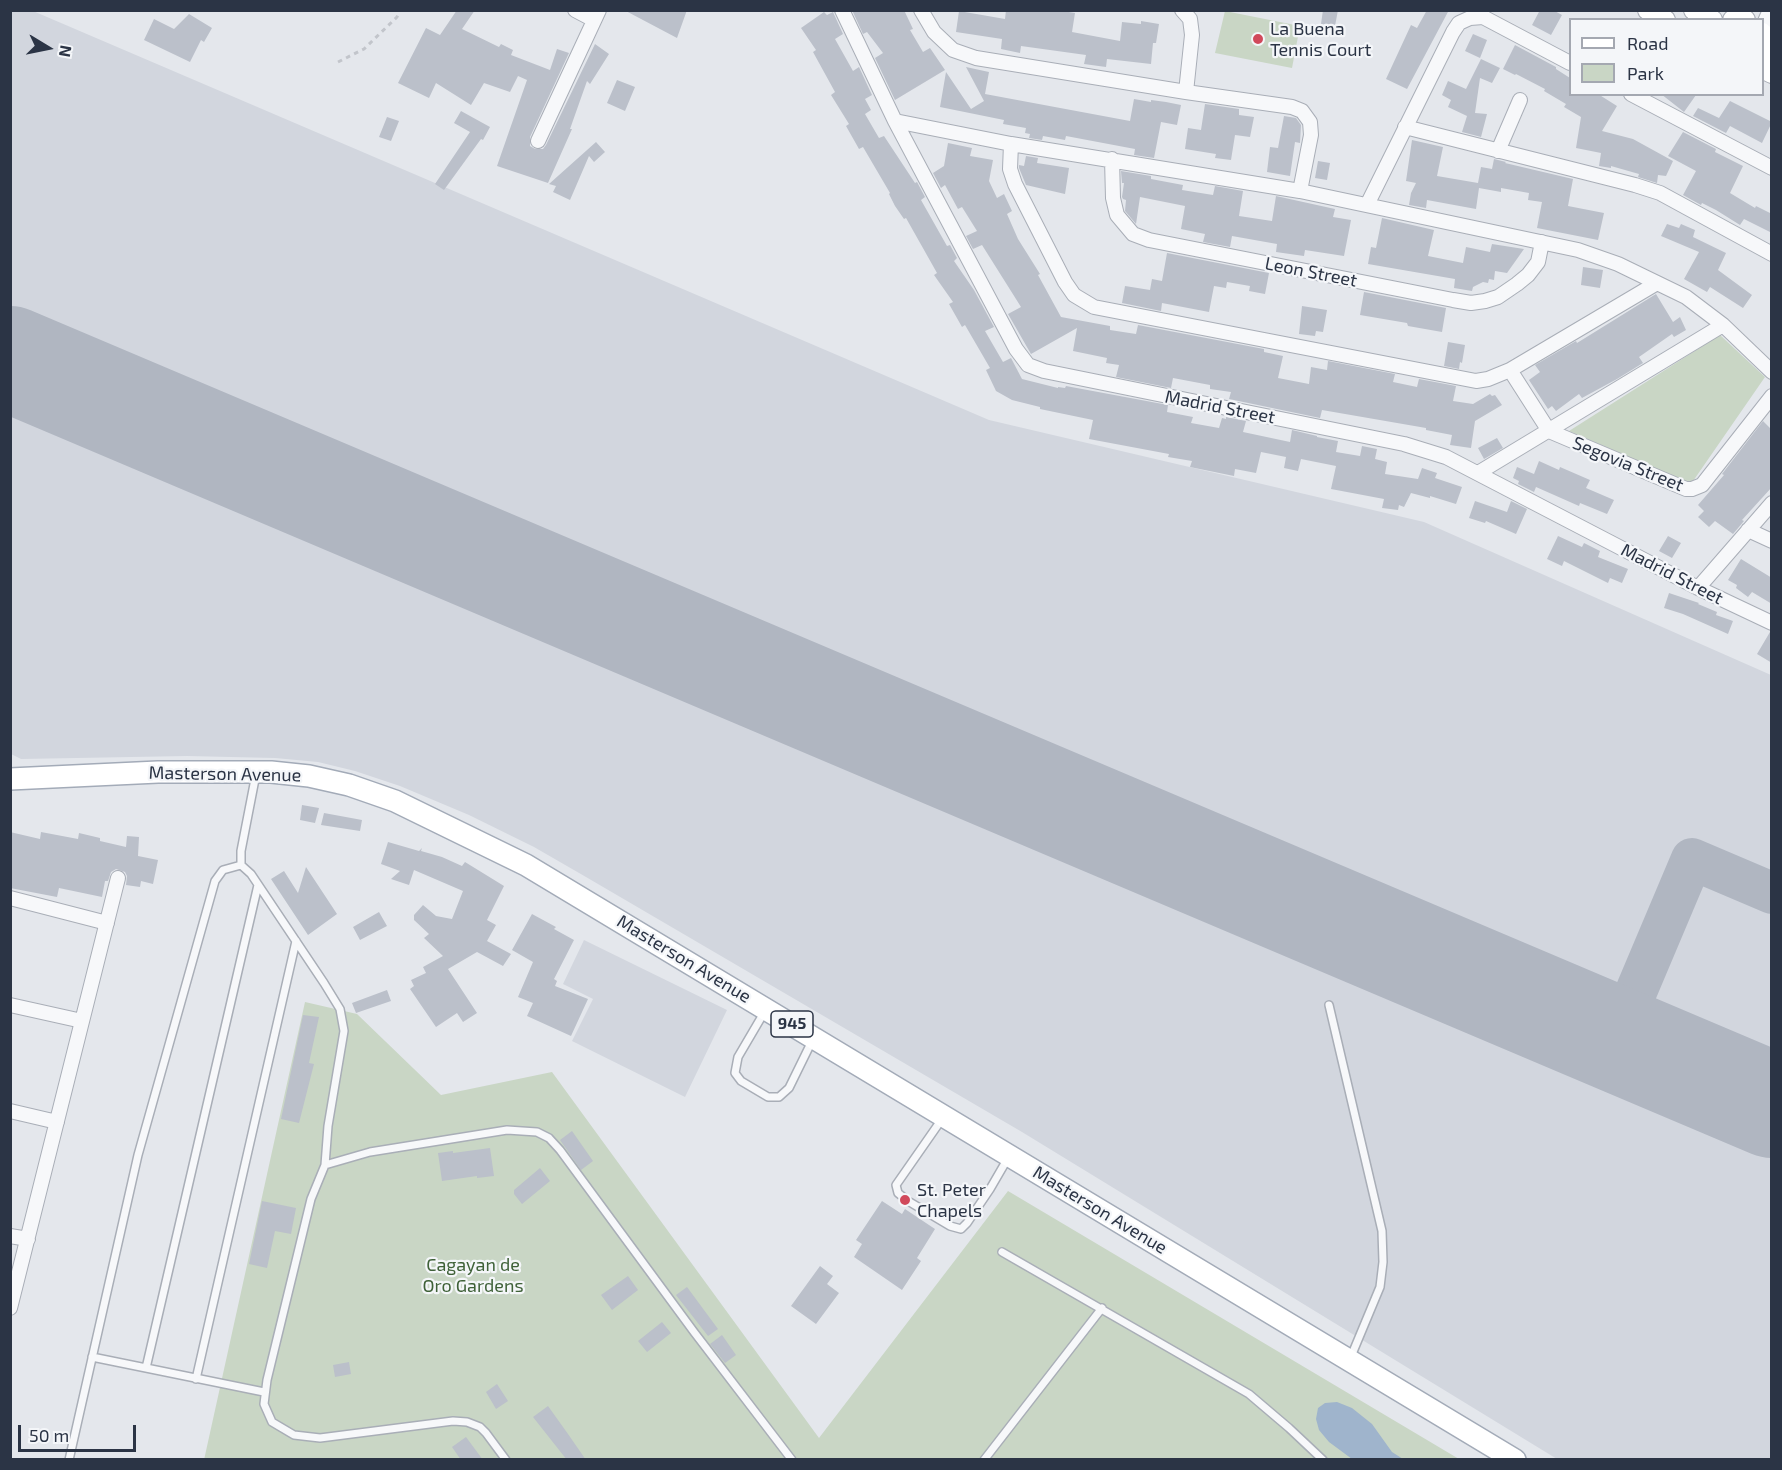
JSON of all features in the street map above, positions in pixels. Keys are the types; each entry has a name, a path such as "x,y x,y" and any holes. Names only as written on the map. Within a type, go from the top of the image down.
{"main road":[{"name":"Masterson Avenue","path":"10,779 158,772 256,772 309,776 349,785 395,801 526,865 1515,1460"}],"street":[{"path":"538,141 596,15 575,10"},
{"name":"Madrid Street","path":"842,10 895,121 1016,350 1028,365 1044,371 1404,444 1446,457 1698,588 1772,623"},
{"path":"921,10 934,32 953,50 976,58 1292,107 1302,111 1310,122 1311,135 1300,191"},
{"path":"1182,10 1190,19 1192,35 1186,92"},
{"path":"1648,10 1662,18"},
{"path":"1694,10 1708,18"},
{"path":"1765,42 1770,10"},
{"path":"1367,205 1459,23 1470,18 1483,17 1569,62"},
{"path":"1635,96 1772,168"},
{"path":"1498,151 1520,100"},
{"path":"895,121 1011,144 1300,191 1578,250 1618,264 1686,297 1723,325 1772,372"},
{"path":"1405,128 1635,185 1660,194 1772,254"},
{"path":"1011,144 1010,169 1015,184 1065,282 1081,301 1094,307 1466,380 1488,379 1510,370 1657,283"},
{"name":"Leon Street","path":"1112,159 1113,198 1117,215 1132,234 1149,240 1441,298 1471,303 1498,297 1528,275 1538,262 1542,242"},
{"path":"1478,473 1723,325"},
{"name":"Segovia Street","path":"1510,370 1549,431 1677,486 1692,489 1702,485 1772,396"},
{"path":"1698,588 1772,503"},
{"path":"1748,530 1772,541"},
{"path":"10,1308 118,878"},
{"path":"10,898 107,923"},
{"path":"10,1005 82,1021"},
{"path":"10,1111 57,1122"},
{"path":"10,1236 28,1239"}],"lane":[{"path":"256,772 241,851 241,865 251,874 340,1009 344,1031 328,1126 325,1166 311,1199 264,1392 264,1404 272,1422 294,1435 320,1438 453,1421 467,1422 480,1427 506,1460"},
{"path":"69,1460 138,1155 214,880 222,870 241,865"},
{"path":"146,1368 258,885"},
{"path":"196,1379 296,941"},
{"path":"1329,1005 1382,1231 1383,1262 1380,1287 1349,1360"},
{"path":"766,1009 738,1057 735,1072 741,1082 768,1097 779,1097 789,1088 813,1038"},
{"path":"944,1116 896,1185 898,1193 908,1201 950,1226 961,1229 978,1208 1009,1155"},
{"path":"325,1166 370,1152 507,1130 537,1132 549,1138 792,1460"},
{"path":"1002,1252 1249,1395 1266,1407 1323,1460"},
{"path":"984,1460 1102,1308"},
{"path":"92,1358 264,1392"}],"path":[{"path":"338,62 364,49 397,17 400,10"}],"shaded area":[{"path":"10,11 33,11 989,420 1424,522 1771,675 1771,1459 1557,1459 1022,1132 586,877 534,847 469,815 400,786 318,762 275,758 187,756 21,759 11,754"},
{"path":"584,940 727,1010 685,1097 572,1041 593,999 563,984"}],"green space":[{"name":"La Buena Tennis Court","path":"1225,11 1300,26 1292,68 1215,53"},
{"path":"1720,335 1765,377 1691,484 1569,431"},
{"name":"Cagayan de Oro Gardens","path":"305,1002 357,1014 441,1095 552,1072 819,1438 1008,1191 1459,1459 204,1460"}],"water":[{"path":"1337,1402 1352,1408 1372,1424 1392,1452 1403,1459 1352,1459 1329,1442 1319,1430 1316,1419 1318,1408 1325,1403"}],"building":[{"path":"457,10 475,10 462,29 499,47 501,44 513,50 511,55 550,70 557,49 569,53 530,137 530,146 535,149 543,149 546,145 595,44 609,54 590,84 587,81 570,129 572,129 548,183 497,166 527,80 518,76 510,92 484,83 471,105 436,83 429,98 398,83 426,28 440,35"},
{"path":"624,10 687,10 677,38"},
{"path":"852,10 904,10 913,29 910,30 923,52 930,48 945,70 895,100 875,58 883,53 867,32 863,34"},
{"path":"1006,10 1056,10 1075,13 1072,32 1120,41 1122,22 1141,24 1141,21 1159,24 1156,43 1153,43 1151,64 1107,59 1106,67 1084,64 1086,55 1021,46 1020,53 1001,49 1002,39 956,32 959,11 1005,19"},
{"path":"1323,10 1338,10 1335,26 1321,24"},
{"path":"1427,10 1449,10 1407,89 1386,79 1411,25 1417,28"},
{"path":"1540,10 1553,10 1562,15 1551,35 1532,25"},
{"path":"824,12 827,15 833,12 843,34 835,39 853,71 859,67 872,95 865,99 871,110 865,114 879,138 884,136 915,183 917,182 925,197 921,200 947,246 950,245 957,258 954,261 974,290 994,327 985,331 1003,362 1011,358 1022,379 1058,388 1066,386 1168,405 1167,412 1193,417 1191,423 1219,428 1222,418 1246,421 1243,432 1290,442 1292,430 1338,441 1336,452 1360,456 1362,446 1377,449 1375,459 1387,462 1385,474 1418,479 1422,468 1437,473 1435,478 1462,487 1456,504 1411,493 1404,507 1399,505 1398,510 1382,508 1384,499 1331,489 1336,466 1301,459 1298,471 1284,468 1286,457 1261,452 1256,473 1235,469 1234,476 1190,467 1192,461 1168,457 1169,454 1089,439 1093,420 1040,409 1040,407 1012,400 996,391 986,370 990,368 965,325 962,327 949,304 953,302 934,275 937,273 906,218 904,219 895,206 890,193 863,147 859,149 846,126 849,124 831,95 835,92 813,52 816,50 801,28"},
{"path":"189,14 212,28 204,42 201,40 190,62 144,40 154,19 174,29"},
{"path":"1473,34 1487,40 1480,58 1465,51"},
{"path":"1515,45 1556,67 1569,77 1569,96 1601,96 1617,106 1602,131 1633,139 1673,161 1666,176 1658,175 1657,183 1638,177 1639,174 1611,166 1611,168 1599,166 1601,153 1576,148 1581,117 1564,107 1566,104 1544,91 1545,89 1503,69"},
{"path":"1481,59 1500,68 1492,83 1480,78 1475,113 1487,114 1481,137 1462,132 1467,116 1448,107 1451,100 1442,95 1448,81 1466,89"},
{"path":"966,67 989,72 985,94 1130,121 1134,99 1166,102 1181,105 1177,125 1161,122 1154,158 1134,155 1135,149 1066,136 1065,140 1043,136 1042,140 1029,138 1030,134 1025,133 1026,128 1003,124 1004,120 940,107 946,72 971,109 984,101"},
{"path":"617,80 635,87 625,111 607,103"},
{"path":"1664,96 1695,96 1684,112"},
{"path":"1730,101 1772,122 1762,143 1730,126 1726,133 1693,116 1698,108 1719,118"},
{"path":"1205,104 1239,109 1239,115 1254,117 1250,137 1235,135 1231,160 1215,158 1216,154 1185,149 1188,128 1201,130"},
{"path":"461,111 490,127 483,140 481,139 444,190 435,184 470,132 454,123"},
{"path":"1284,116 1296,118 1301,125 1300,143 1295,142 1290,176 1267,172 1270,147 1278,148"},
{"path":"387,117 399,121 391,141 379,137"},
{"path":"1683,132 1743,166 1730,193 1755,208 1756,206 1772,214 1772,233 1744,219 1740,225 1716,210 1683,195 1696,171 1668,156"},
{"path":"1412,140 1443,147 1437,176 1478,183 1481,167 1492,169 1494,159 1573,179 1568,206 1604,213 1598,240 1537,228 1542,202 1528,200 1529,193 1501,188 1501,192 1479,188 1476,209 1427,200 1426,208 1409,205 1416,183 1406,181"},
{"path":"596,142 605,152 594,162 589,156 570,200 553,192 556,186 549,184"},
{"path":"948,143 972,148 970,156 993,160 989,181 997,198 1004,194 1012,211 1007,214 1018,239 1040,274 1038,275 1061,317 1110,326 1110,330 1136,334 1138,325 1264,349 1264,352 1283,356 1278,378 1309,384 1311,367 1327,370 1328,361 1395,374 1393,382 1417,387 1419,379 1456,386 1453,401 1473,404 1490,394 1495,395 1502,405 1475,421 1471,448 1450,445 1452,435 1426,430 1426,428 1322,410 1320,418 1229,399 1231,392 1210,389 1210,385 1173,378 1171,388 1116,377 1119,365 1106,363 1107,358 1073,351 1077,328 1031,354 1008,314 1021,307 982,245 973,249 966,236 977,231 962,207 958,209 945,185 941,188 933,173 944,166"},
{"path":"1026,156 1038,158 1037,163 1069,168 1065,194 1026,185 1019,165 1024,166"},
{"path":"1318,161 1330,163 1327,180 1315,178"},
{"path":"1121,171 1183,185 1182,190 1213,195 1215,186 1243,191 1239,216 1272,221 1276,196 1335,209 1333,217 1351,220 1344,256 1305,250 1304,256 1276,252 1277,244 1232,236 1230,247 1203,242 1205,234 1181,229 1185,206 1140,197 1136,224 1125,211 1126,200 1122,197 1124,183 1122,183"},
{"path":"1382,218 1434,230 1428,256 1463,263 1466,247 1490,252 1492,244 1524,249 1507,273 1495,271 1494,280 1489,279 1488,283 1483,282 1473,287 1472,291 1454,288 1455,279 1368,264 1371,247 1376,248"},
{"path":"1667,224 1679,228 1681,224 1695,230 1693,237 1726,253 1718,270 1752,295 1743,308 1710,287 1707,292 1684,279 1699,252 1661,236"},
{"path":"1167,253 1269,273 1265,294 1249,291 1250,286 1227,282 1226,288 1214,286 1209,312 1162,303 1161,311 1122,303 1125,286 1150,290 1152,279 1162,281"},
{"path":"1583,267 1603,270 1600,288 1581,285"},
{"path":"1364,292 1446,308 1442,332 1360,315"},
{"path":"1656,294 1673,322 1680,317 1686,330 1674,337 1672,334 1639,357 1643,363 1617,379 1582,398 1579,394 1556,411 1552,406 1548,409 1529,380 1540,372 1535,365 1576,341 1577,343"},
{"path":"1302,306 1327,310 1323,332 1316,331 1315,336 1299,334"},
{"path":"1448,342 1465,345 1459,369 1444,366"},
{"path":"1763,421 1772,430 1772,487 1742,520 1744,521 1733,534 1715,521 1709,527 1698,517 1704,511 1698,505 1724,475 1722,474"},
{"path":"1497,438 1503,448 1484,459 1478,448"},
{"path":"1539,461 1590,480 1586,488 1614,500 1607,514 1580,503 1579,506 1536,487 1534,492 1518,484 1519,481 1513,478 1517,467 1534,474"},
{"path":"1475,501 1507,512 1511,501 1527,509 1516,534 1486,521 1485,523 1469,518"},
{"path":"1558,536 1582,547 1584,543 1600,551 1598,557 1628,569 1622,583 1610,578 1608,583 1564,561 1562,566 1547,559"},
{"path":"1668,536 1681,543 1672,558 1659,551"},
{"path":"1741,559 1772,578 1772,604 1752,592 1748,597 1736,588 1737,585 1728,580"},
{"path":"1669,593 1699,603 1717,612 1716,615 1733,621 1728,634 1664,608"},
{"path":"1772,632 1772,663 1757,654"},
{"path":"302,805 319,808 315,823 300,820"},
{"path":"324,813 362,820 360,831 321,825"},
{"path":"10,832 40,839 41,832 78,839 79,833 126,847 127,836 139,837 138,856 158,860 153,884 141,881 140,887 126,885 125,872 116,869 111,872 108,881 105,881 102,897 59,888 57,897 10,888"},
{"path":"388,842 419,851 422,848 421,851 462,866 465,862 504,886 487,920 496,925 487,941 511,954 503,966 477,952 448,969 477,1013 463,1022 457,1013 436,1027 410,989 414,986 411,980 426,973 423,967 443,956 424,938 429,934 414,920 414,915 423,905 436,916 452,919 463,891 414,870 409,885 391,879 400,871 381,864"},
{"path":"306,867 337,914 308,935 271,879 284,871 298,893"},
{"path":"379,912 387,926 360,940 353,927"},
{"path":"532,914 574,940 554,979 557,981 555,986 588,999 571,1036 527,1016 533,1003 518,997 533,962 512,950"},
{"path":"387,990 391,1001 356,1013 352,1003"},
{"path":"303,1015 319,1017 309,1063 314,1064 299,1123 281,1119"},
{"path":"572,1131 593,1161 581,1170 560,1140"},
{"path":"490,1148 494,1176 442,1181 438,1153"},
{"path":"540,1168 550,1181 522,1204 514,1194 514,1190"},
{"path":"262,1201 296,1208 291,1234 275,1231 267,1268 249,1264"},
{"path":"882,1201 902,1214 905,1209 935,1229 917,1258 921,1261 902,1290 854,1257 862,1244 856,1240"},
{"path":"820,1266 833,1276 827,1284 839,1293 816,1324 791,1306"},
{"path":"628,1276 638,1290 612,1310 601,1295"},
{"path":"687,1287 718,1329 708,1336 676,1295"},
{"path":"662,1322 671,1333 647,1352 638,1341"},
{"path":"722,1335 736,1355 725,1363 710,1344"},
{"path":"349,1362 351,1374 335,1377 333,1365"},
{"path":"497,1384 508,1401 496,1409 486,1392"},
{"path":"548,1406 586,1460 567,1460 533,1417"},
{"path":"466,1437 483,1460 461,1460 452,1447"}],"taxiway":[{"path":"1616,1039 1692,859 1772,893"},
{"path":"1769,1104 1772,1097"}],"runway":[{"path":"10,359 1772,1105"}],"place":[{"name":"La Buena Tennis Court","path":"1258,39"},
{"name":"St. Peter Chapels","path":"905,1200"}]}
